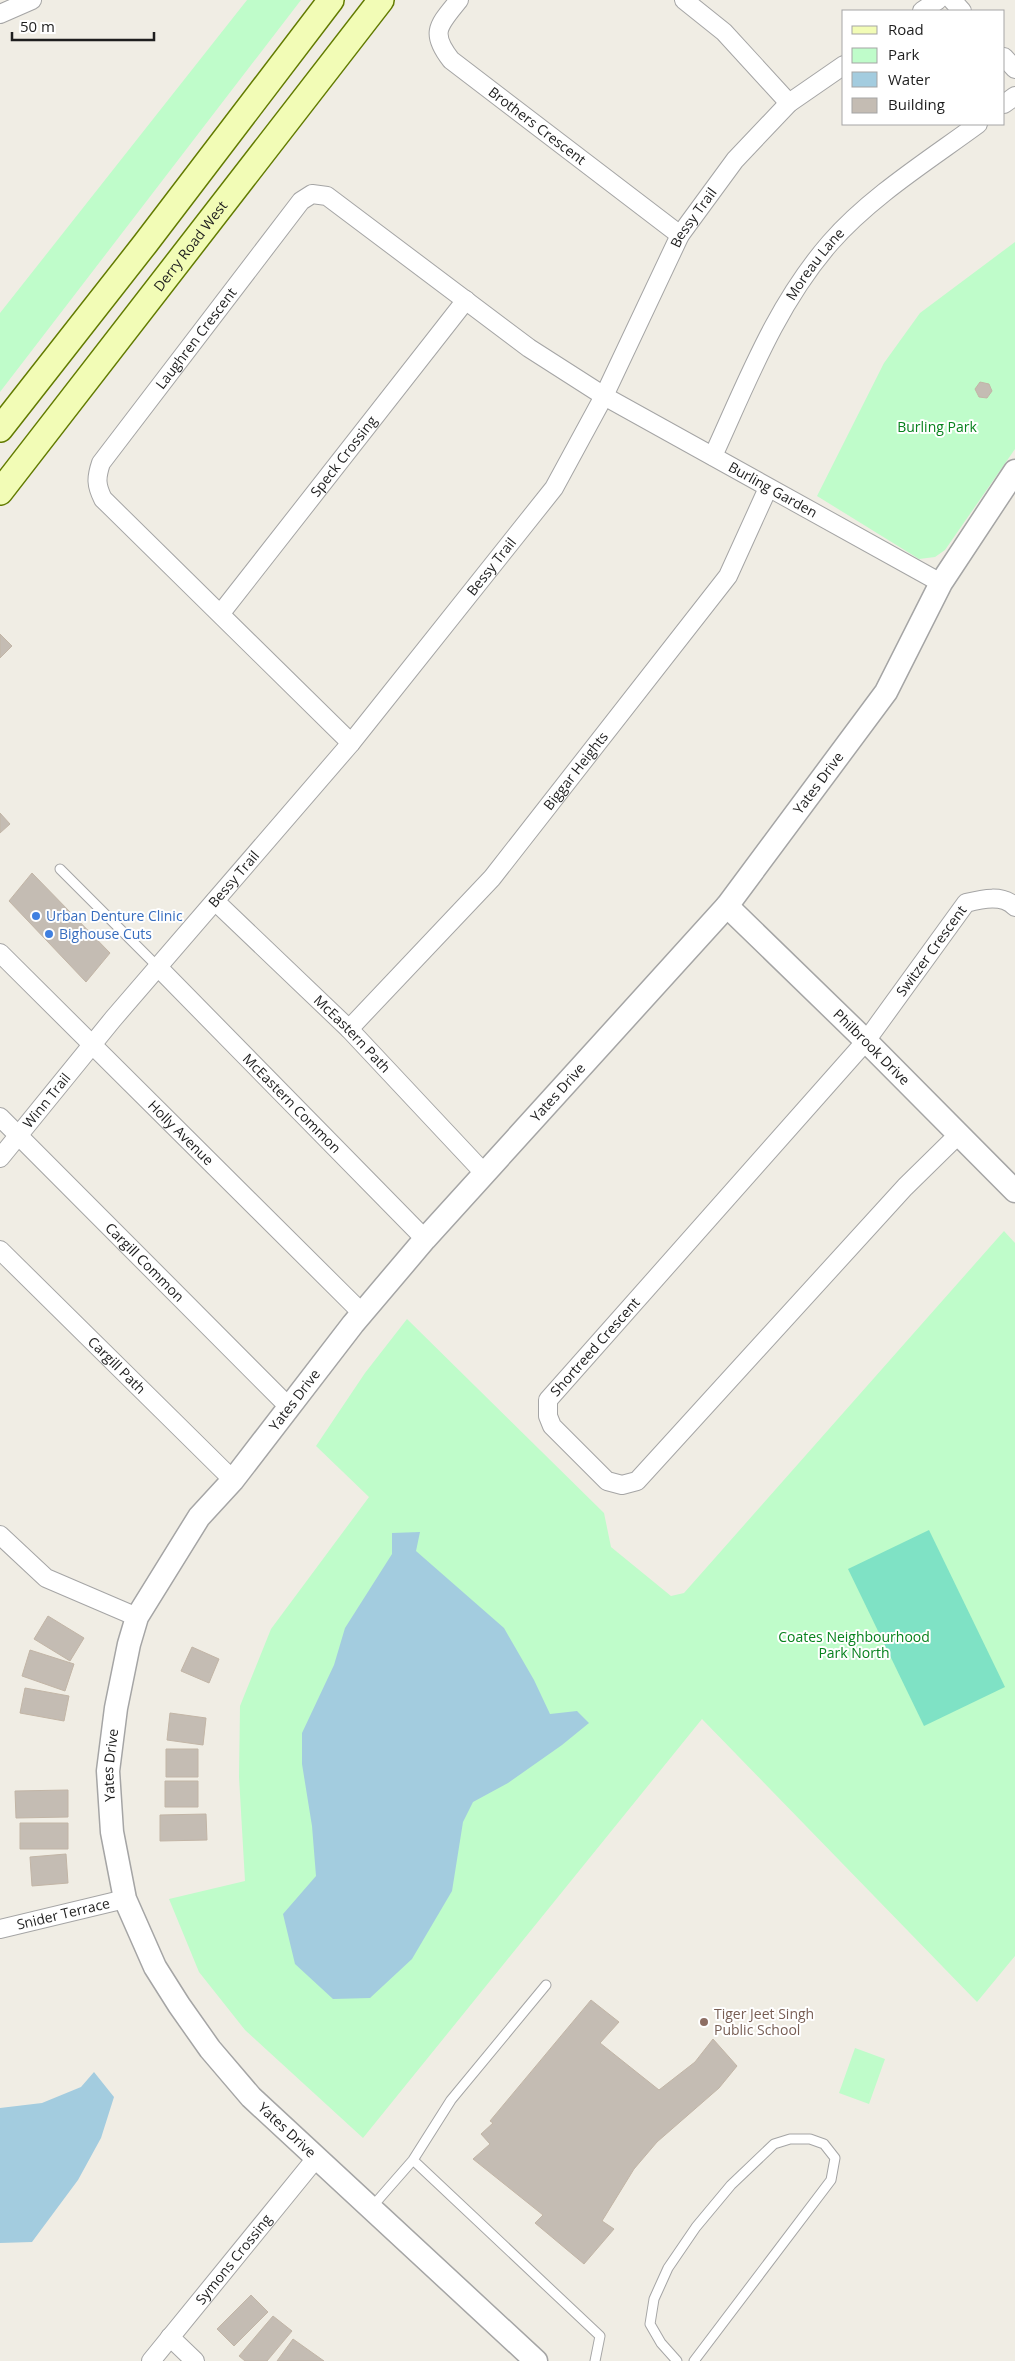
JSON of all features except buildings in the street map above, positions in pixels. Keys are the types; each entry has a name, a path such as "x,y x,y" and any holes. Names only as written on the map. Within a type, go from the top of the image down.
{"main road":[{"path":"0,429 146,244 331,0"},
{"name":"Derry Road West","path":"0,492 381,0"}],"street":[{"path":"0,14 32,0"},
{"name":"Brothers Crescent","path":"459,0 439,26 437,34 441,47 451,60 680,235"},
{"path":"684,0 724,32 789,103"},
{"path":"923,10 938,0"},
{"path":"952,0 961,10"},
{"path":"1005,58 1015,69"},
{"name":"Bessy Trail","path":"92,1044 352,743 554,488 604,396 680,235 735,160 789,103 842,66"},
{"name":"Moreau Lane","path":"713,456 770,331 808,271 830,242 867,208 977,125"},
{"name":"Laughren Crescent","path":"352,743 103,499 97,487 96,478 101,463 301,201 312,194 327,196 529,348 604,396"},
{"name":"Speck Crossing","path":"221,613 466,300"},
{"name":"Burling Garden","path":"604,396 941,583"},
{"name":"Yates Drive","path":"536,2361 251,2097 210,2049 155,1967 125,1898 112,1832 108,1771 116,1708 129,1644 137,1617 200,1517 233,1480 362,1313 425,1239 727,906 886,692 941,583 1015,471"},
{"name":"Biggar Heights","path":"349,1029 492,878 728,576 768,488"},
{"name":"Switzer Crescent","path":"866,1041 966,903 984,899 999,899 1015,907"},
{"name":"McEastern Path","path":"214,901 349,1029 485,1174"},
{"name":"Philbrook Drive","path":"727,906 866,1041 1015,1191"},
{"name":"Holly Avenue","path":"0,953 362,1313"},
{"name":"McEastern Common","path":"158,967 425,1239"},
{"name":"Shortreed Crescent","path":"866,1041 548,1400 548,1416 552,1426 607,1481 622,1485 637,1481 905,1187 959,1134"},
{"name":"Winn Trail","path":"0,1158 19,1137 92,1044"},
{"name":"Cargill Common","path":"0,1117 289,1407"},
{"name":"Cargill Path","path":"0,1250 233,1480"},
{"path":"0,1535 46,1578 137,1617"},
{"name":"Snider Terrace","path":"0,1929 125,1898"},
{"name":"Symons Crossing","path":"151,2361 317,2157"},
{"path":"170,2337 195,2361"}],"lane":[{"path":"60,869 158,967"},
{"path":"371,2208 413,2160 451,2100 546,1985"},
{"path":"677,2361 662,2344 650,2324 654,2299 668,2268 696,2227 732,2185 774,2144 790,2139 810,2139 824,2144 835,2158 830,2180 694,2361"},
{"path":"413,2160 600,2336 595,2361"}],"green space":[{"path":"247,0 301,0 0,392 0,313"},
{"name":"Burling Park","path":"1015,242 1015,449 945,550 935,557 919,559 817,496 884,363 920,313"},
{"name":"Coates Neighbourhood Park North","path":"1004,1231 1015,1243 1015,1956 977,2002 702,1719 363,2138 245,2030 199,1972 169,1899 245,1881 239,1777 240,1706 271,1629 369,1497 316,1446 365,1373 407,1319 604,1513 611,1547 671,1596 684,1593"},
{"path":"929,1530 1005,1687 924,1726 848,1569"},
{"path":"855,2048 885,2059 869,2104 839,2093"}],"water":[{"path":"420,1532 416,1551 504,1628 534,1680 550,1714 577,1711 589,1723 562,1745 508,1783 473,1802 463,1822 452,1891 412,1959 370,1998 333,1999 295,1964 283,1914 316,1876 312,1826 302,1764 302,1733 334,1665 345,1628 392,1554 392,1533"},
{"path":"94,2072 114,2097 101,2138 78,2180 32,2242 0,2243 0,2108 42,2103 81,2087"}],"place":[{"name":"Urban Denture Clinic","path":"36,916"},
{"name":"Bighouse Cuts","path":"49,934"},
{"name":"Tiger Jeet Singh Public School","path":"704,2022"}]}
